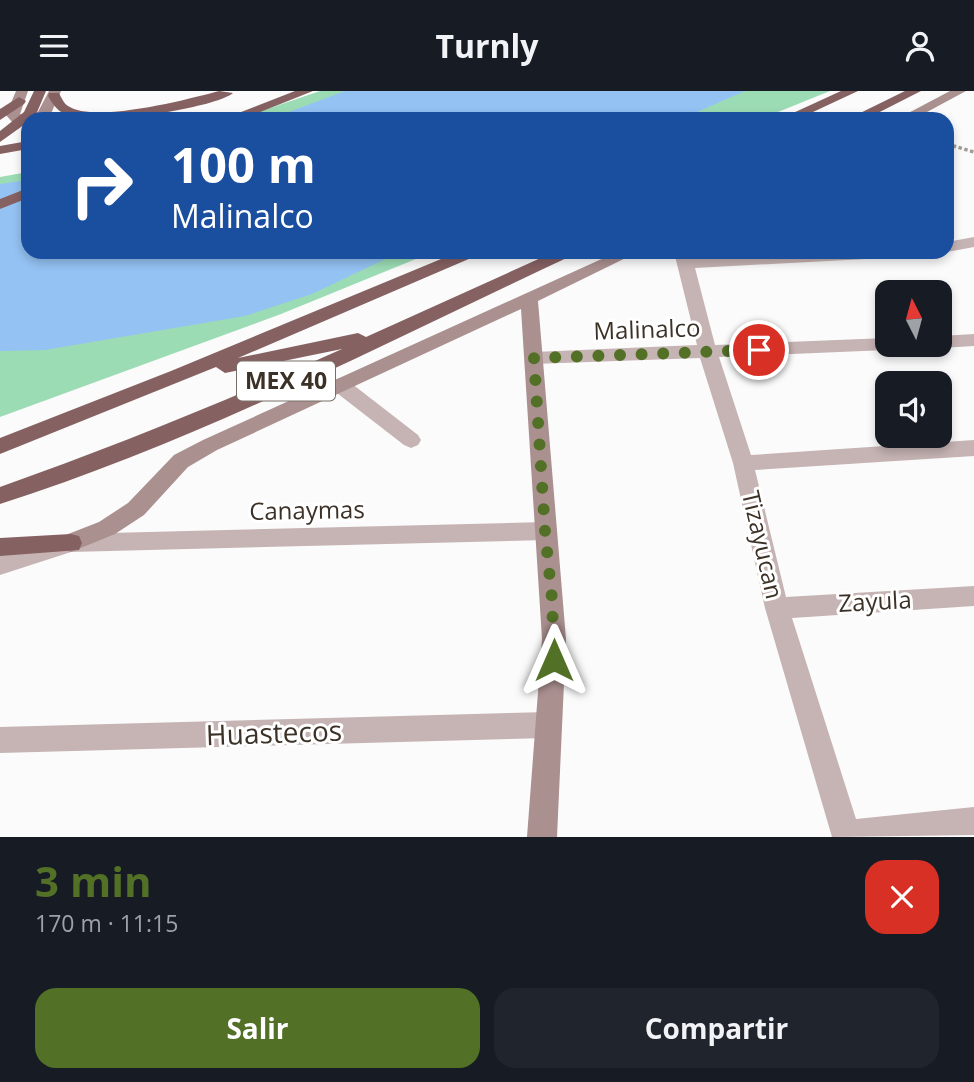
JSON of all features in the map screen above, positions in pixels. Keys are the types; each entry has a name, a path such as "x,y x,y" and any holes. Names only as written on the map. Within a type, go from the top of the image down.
{"highway":[{"path":"248,112 307,91"},
{"path":"803,112 852,91"},
{"path":"870,112 915,91"},
{"path":"127,112 230,92"},
{"path":"171,112 230,92"},
{"path":"32,112 50,93 56,104 69,112"},
{"path":"0,116 20,96"},
{"path":"0,138 21,121"},
{"path":"0,150 21,146"},
{"path":"0,204 21,196"},
{"name":"MEX 40","path":"0,446 178,376 455,259"},
{"name":"MEX 40","path":"0,496 117,454 244,401 552,259"},
{"path":"178,376 393,332"},
{"path":"0,547 71,543"}],"street":[{"path":"918,112 960,91"},
{"path":"45,112 50,93"},
{"path":"20,96 13,115 21,120"},
{"path":"954,246 974,242"},
{"path":"71,543 107,528 136,509 181,461 614,259"},
{"name":"Tizayucan","path":"683,259 708,352 743,463 777,608 846,836"},
{"path":"529,297 554,639 542,837"},
{"path":"952,341 974,340"},
{"name":"Malinalco","path":"534,358 875,345"},
{"path":"340,385 411,440"},
{"path":"743,463 974,448"},
{"name":"Canaymas","path":"0,565 71,543 545,531"},
{"name":"Zayula","path":"777,608 974,596"},
{"name":"Huastecos","path":"0,740 548,725"},
{"path":"846,836 974,821"}],"path":[{"path":"954,146 974,152"}],"green space":[{"path":"320,91 830,91 778,112 258,112"},
{"path":"21,173 21,259 416,259 281,314 0,417 0,177"}],"water":[{"path":"345,91 745,91 697,112 289,112"},
{"path":"21,181 21,259 385,259 312,294 245,316 45,350 0,351 0,184"}],"route":[{"path":"554,660 534,358 759,350"}]}
